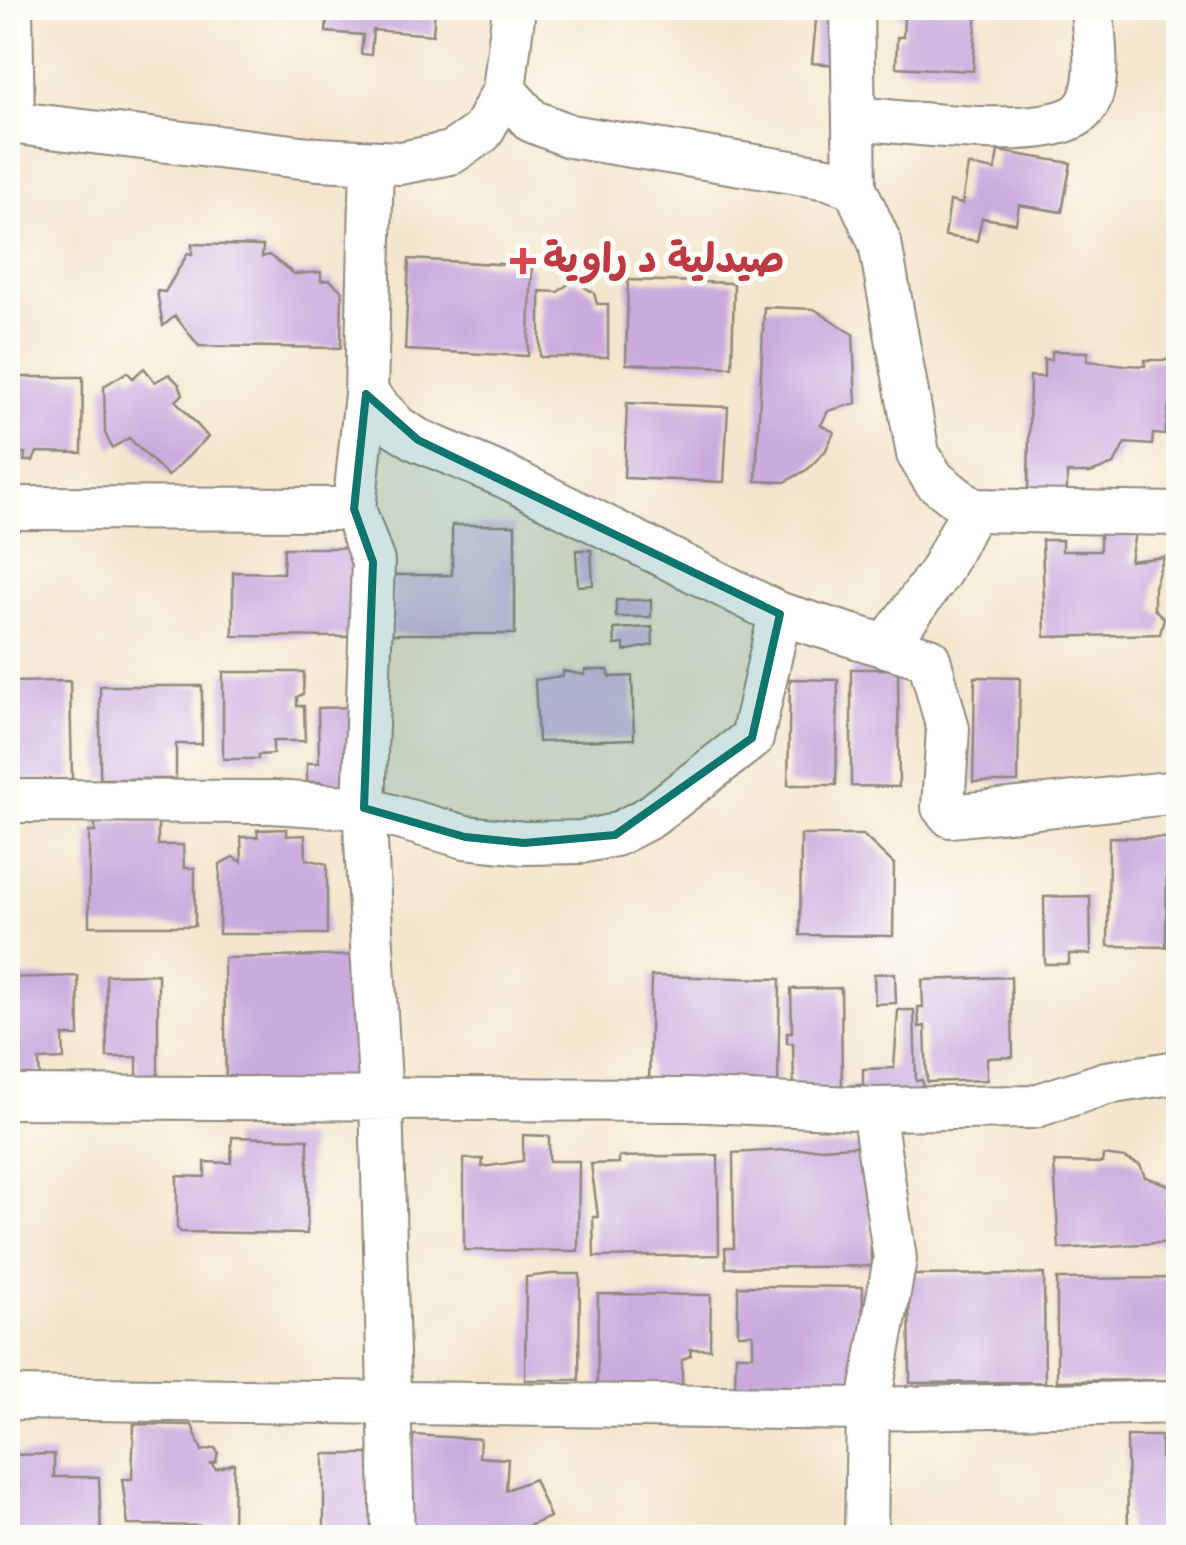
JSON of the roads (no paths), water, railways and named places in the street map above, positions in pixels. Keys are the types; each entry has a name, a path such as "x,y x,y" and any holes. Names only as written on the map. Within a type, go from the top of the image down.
{"street":[{"path":"10,8 10,122 401,163 451,153 482,132 504,90 514,8"},
{"path":"852,8 855,188 880,243 918,454 934,480 972,510 1178,514"},
{"path":"854,118 994,129 1058,126 1083,111 1094,88 1092,8"},
{"path":"504,90 532,121 570,136 828,178 855,188"},
{"path":"372,162 366,394 354,509 372,562 364,808 381,1100 393,1538"},
{"path":"366,394 397,426 418,440 506,477 780,614 929,659 948,729 943,807 951,816 1178,792"},
{"path":"8,508 354,509"},
{"path":"886,646 940,572 972,510"},
{"path":"8,802 272,802 364,808 465,837 524,843 581,842 615,835 650,817 752,738 780,614"},
{"path":"8,1097 687,1100 873,1109 1032,1108 1106,1084 1178,1072"},
{"path":"866,1538 868,1409 895,1259 873,1109"},
{"path":"8,1398 868,1409 1178,1402"}],"place":[{"name":"صيدلية د راوية","path":"523,261"}]}
